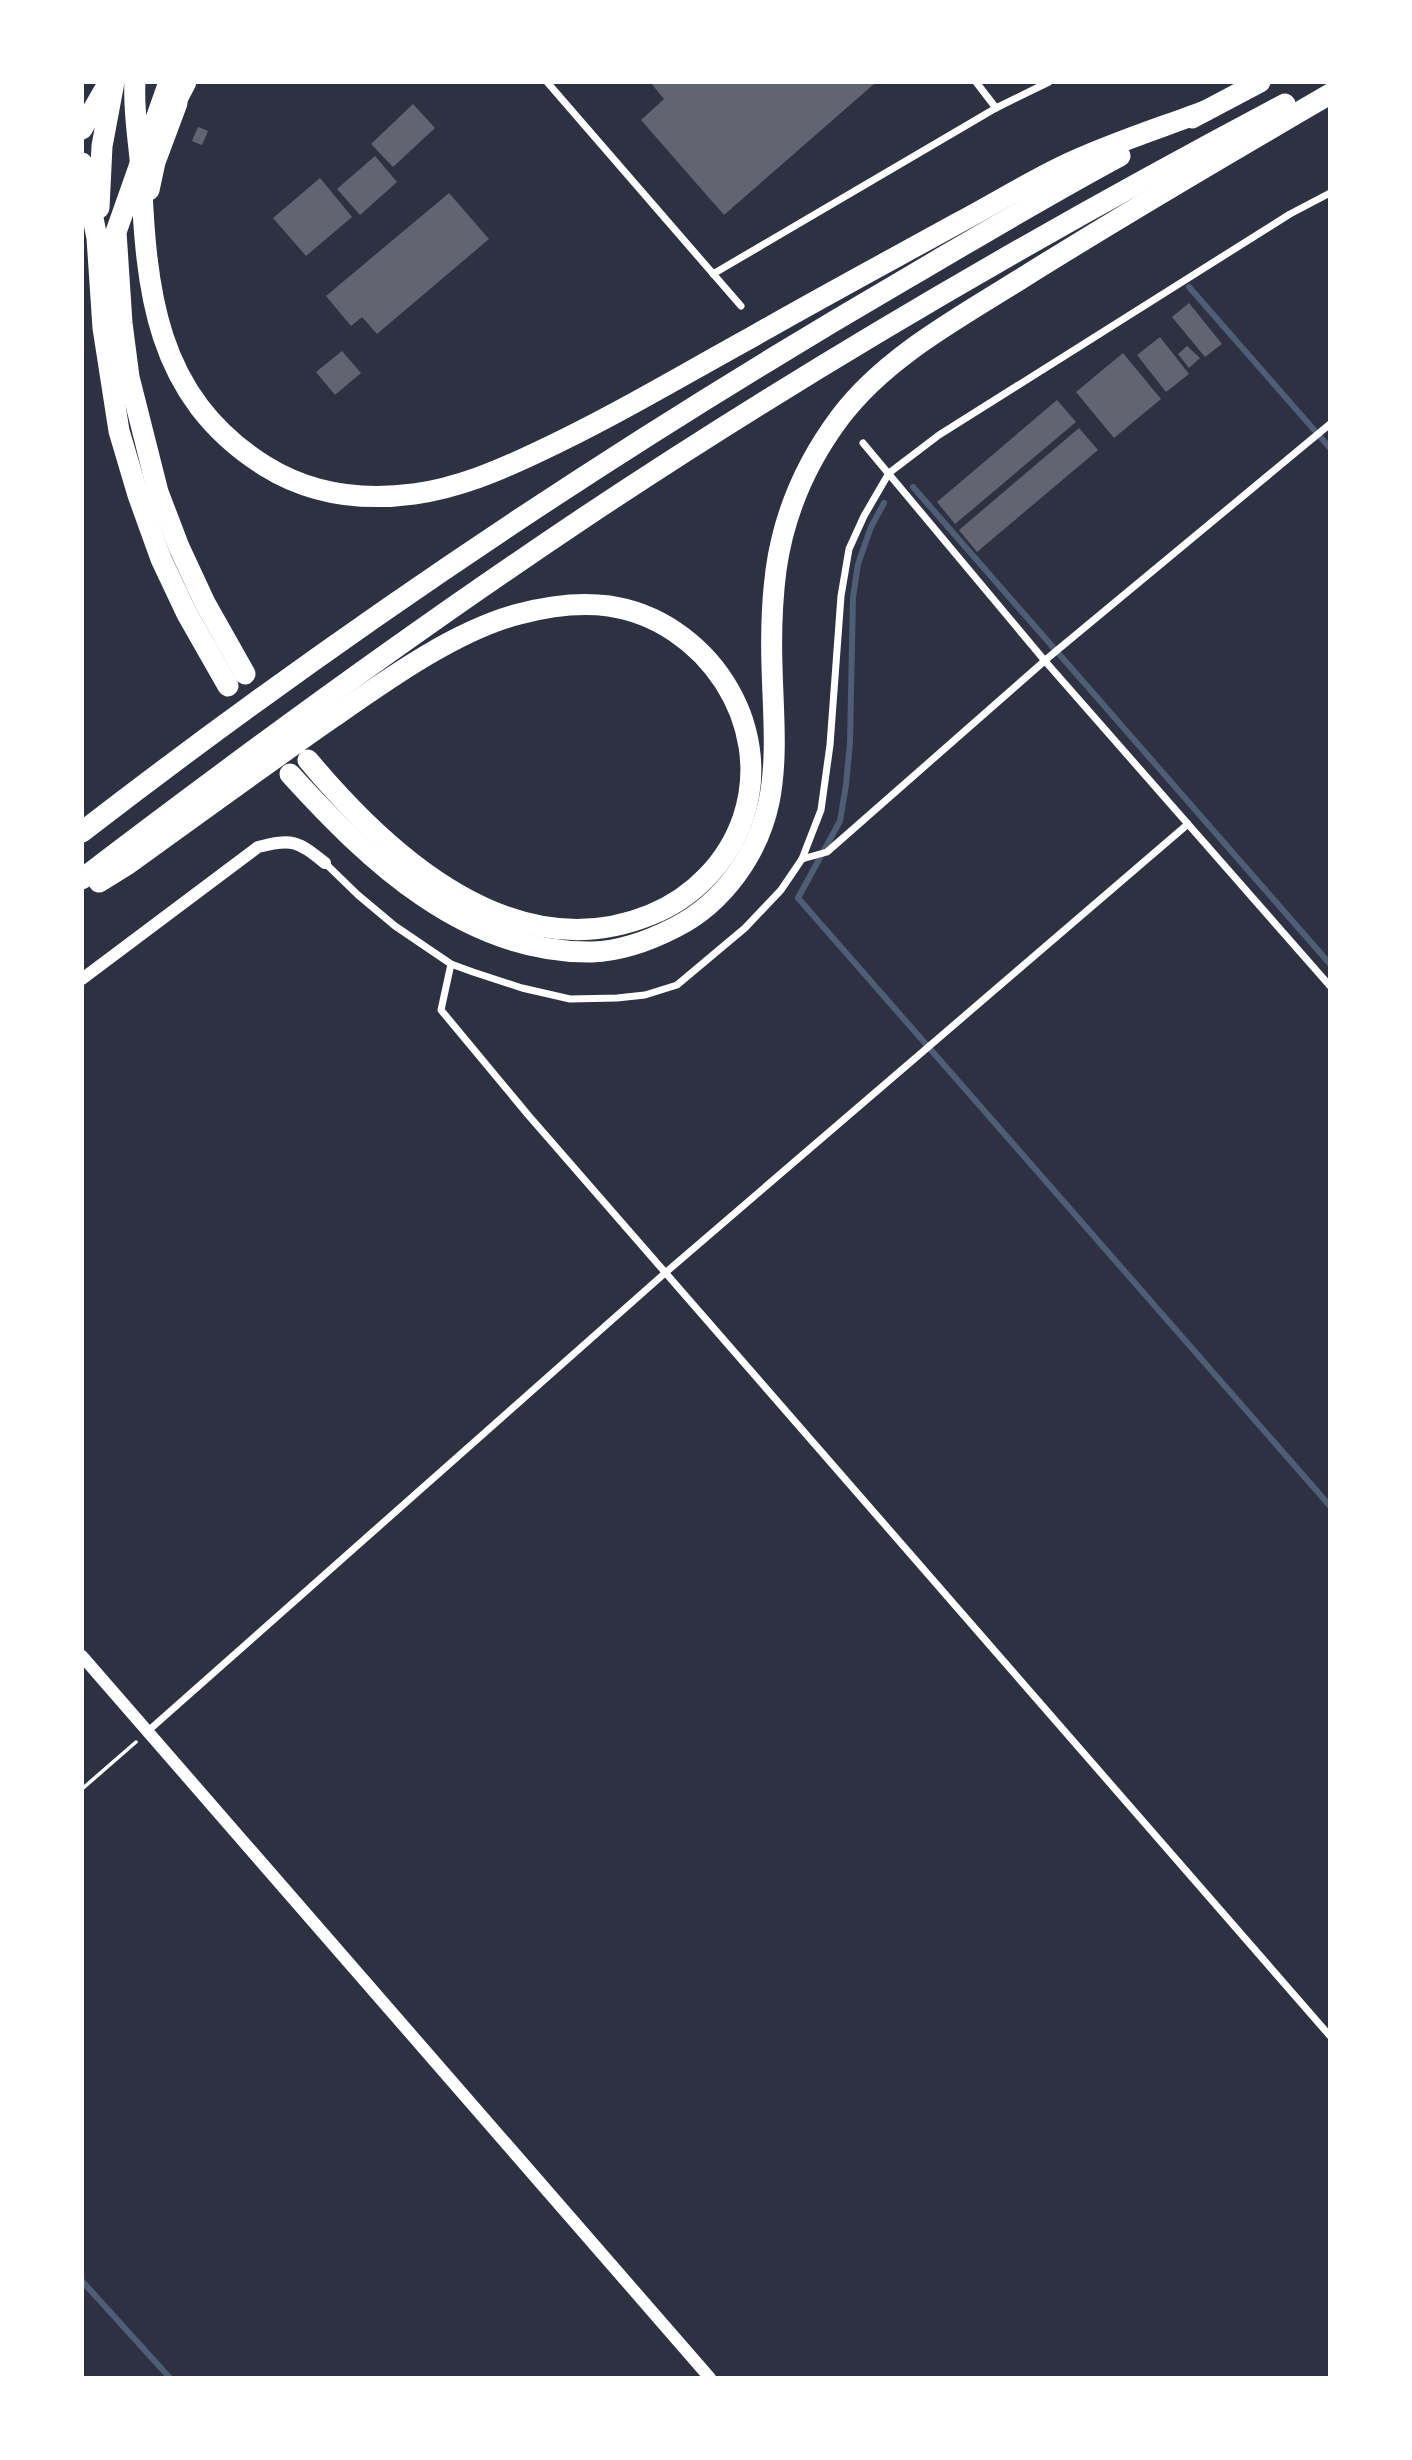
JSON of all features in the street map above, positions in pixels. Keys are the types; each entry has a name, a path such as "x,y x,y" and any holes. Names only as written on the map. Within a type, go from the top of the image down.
{"highway":[{"path":"82,122 96,82"},
{"path":"107,235 169,82"},
{"path":"143,220 155,162 186,82"},
{"path":"82,832 369,621 671,420 817,330 1062,188 1260,82"},
{"path":"82,879 303,714 463,600 587,516 778,393 1093,207 1327,82"},
{"path":"129,83 147,90 140,159 143,220 155,306 163,340 177,374 196,406 219,432 276,472 306,486 343,495 379,497 447,488 488,475 573,436 1063,166 1205,111"},
{"path":"82,129 129,83"},
{"path":"107,235 129,83"},
{"path":"290,774 329,816 409,886 474,926 504,939 570,952 601,951 631,947 690,920 714,901 734,877 762,827 769,801 773,767 772,613 782,537 806,473 824,440 844,412 895,363 948,325 1105,226 1330,94"},
{"path":"140,159 177,103"},
{"path":"82,163 107,235 118,285 129,377 159,492 179,547 237,680"},
{"path":"82,892 128,864 394,675 483,628 514,615 543,608 578,604 610,606 660,621 705,654 726,682 741,712 750,747 751,784 743,818 730,844 715,869 691,892 666,909 633,922 600,930 567,931 532,925 496,914 462,897 424,872 356,814 308,760"}],"street":[{"path":"547,82 741,306"},
{"path":"976,82 996,108"},
{"path":"713,274 996,108 1049,82"},
{"path":"82,979 258,847 280,841 297,843 325,863 394,926 451,964 522,988 570,999 645,995 677,985 745,928 781,890 802,859 821,810 830,745 841,596 849,549 889,473 939,435 1290,214 1330,192"},
{"path":"802,859 827,852 1063,645 1327,427"},
{"path":"863,443 1330,986"},
{"path":"148,1731 665,1273 1188,824"},
{"path":"451,964 441,1010 665,1273 1330,2036"},
{"path":"82,1656 710,2378"}],"path":[{"path":"82,1788 148,1731"}],"building":[{"path":"650,82 874,84 724,215 641,120 664,99"},
{"path":"413,104 435,128 393,167 371,144"},
{"path":"198,127 208,131 202,145 192,141"},
{"path":"375,156 397,182 360,215 337,189"},
{"path":"320,178 352,217 306,256 273,218"},
{"path":"449,193 489,239 377,334 362,317 351,326 326,296"},
{"path":"1189,303 1222,344 1205,357 1172,317"},
{"path":"1160,337 1189,374 1166,392 1137,355"},
{"path":"1187,346 1200,358 1189,368 1178,354"},
{"path":"342,351 361,373 335,395 316,372"},
{"path":"1123,353 1161,399 1114,438 1076,392"},
{"path":"1057,400 1076,422 955,524 937,502"},
{"path":"1079,428 1098,450 977,552 959,530"}],"waterway":[{"path":"1189,287 1330,448"},
{"path":"913,487 1330,964"},
{"path":"884,503 871,527 858,564 853,597 850,742 840,821 798,898 1330,1506"},
{"path":"82,2281 170,2378"}]}
